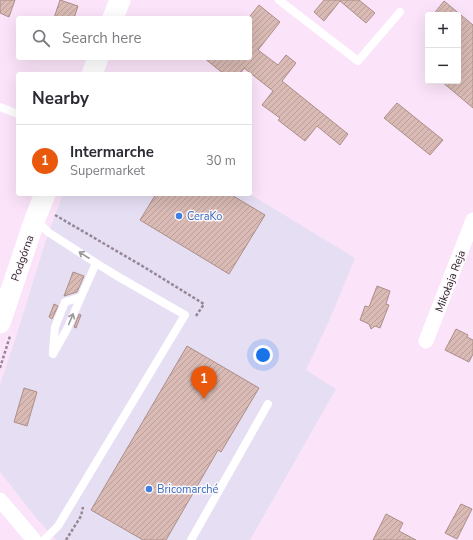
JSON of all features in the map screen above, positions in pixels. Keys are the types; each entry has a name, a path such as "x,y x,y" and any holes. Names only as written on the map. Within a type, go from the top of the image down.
{"main road":[{"path":"115,16 120,0"},
{"path":"93,72 97,60"},
{"name":"Podgórna","path":"0,323 44,209"}],"street":[{"name":"Mikołaja Reja","path":"426,341 473,220"},
{"path":"0,500 34,540"}],"lane":[{"path":"279,0 358,61 400,12"},
{"path":"0,107 16,113"},
{"path":"44,209 48,232 117,276 185,315 58,526 44,540"},
{"path":"81,298 65,302 55,327 52,354 67,329 81,298 96,262"},
{"path":"191,540 268,404"}],"path":[{"path":"44,209 204,304 196,318"},
{"path":"66,540 81,516 84,502"}],"shaded area":[{"path":"252,195 355,258 330,319 306,370 336,389 250,540 56,540 37,519 0,472 0,384 46,240 62,196"}],"building":[{"path":"0,0 15,0 9,17 0,13"},
{"path":"60,0 78,6 75,16 55,16"},
{"path":"324,0 359,0 375,13 366,23 340,1 324,21 314,12"},
{"path":"444,1 457,12 435,12"},
{"path":"259,5 280,22 258,50 278,65 286,55 296,63 282,81 348,134 340,145 317,126 305,141 278,120 280,118 262,105 273,91 252,74 252,72 249,72 244,68 241,72 222,72 206,60 252,60 252,16 250,16"},
{"path":"461,15 473,25 473,108 445,84 461,84"},
{"path":"397,103 443,140 430,155 384,118"},
{"path":"155,196 233,196 265,215 229,274 140,220"},
{"path":"73,272 84,276 77,292 64,296"},
{"path":"377,286 390,291 386,304 389,305 380,328 375,326 371,329 369,324 360,320 365,306 369,307"},
{"path":"54,304 58,306 52,319 49,317"},
{"path":"79,314 81,315 76,328 74,327"},
{"path":"456,329 468,335 467,337 473,340 473,354 469,362 445,350"},
{"path":"187,346 259,388 221,452 218,450 166,540 143,540 91,510"},
{"path":"24,388 37,392 27,426 14,422"},
{"path":"461,504 472,509 457,539 445,533"},
{"path":"386,514 403,523 399,531 416,540 373,540"}],"place":[{"name":"CeraKo","path":"179,216"},
{"name":"Intermarche","path":"204,399"},
{"name":"Bricomarché","path":"149,489"}]}
